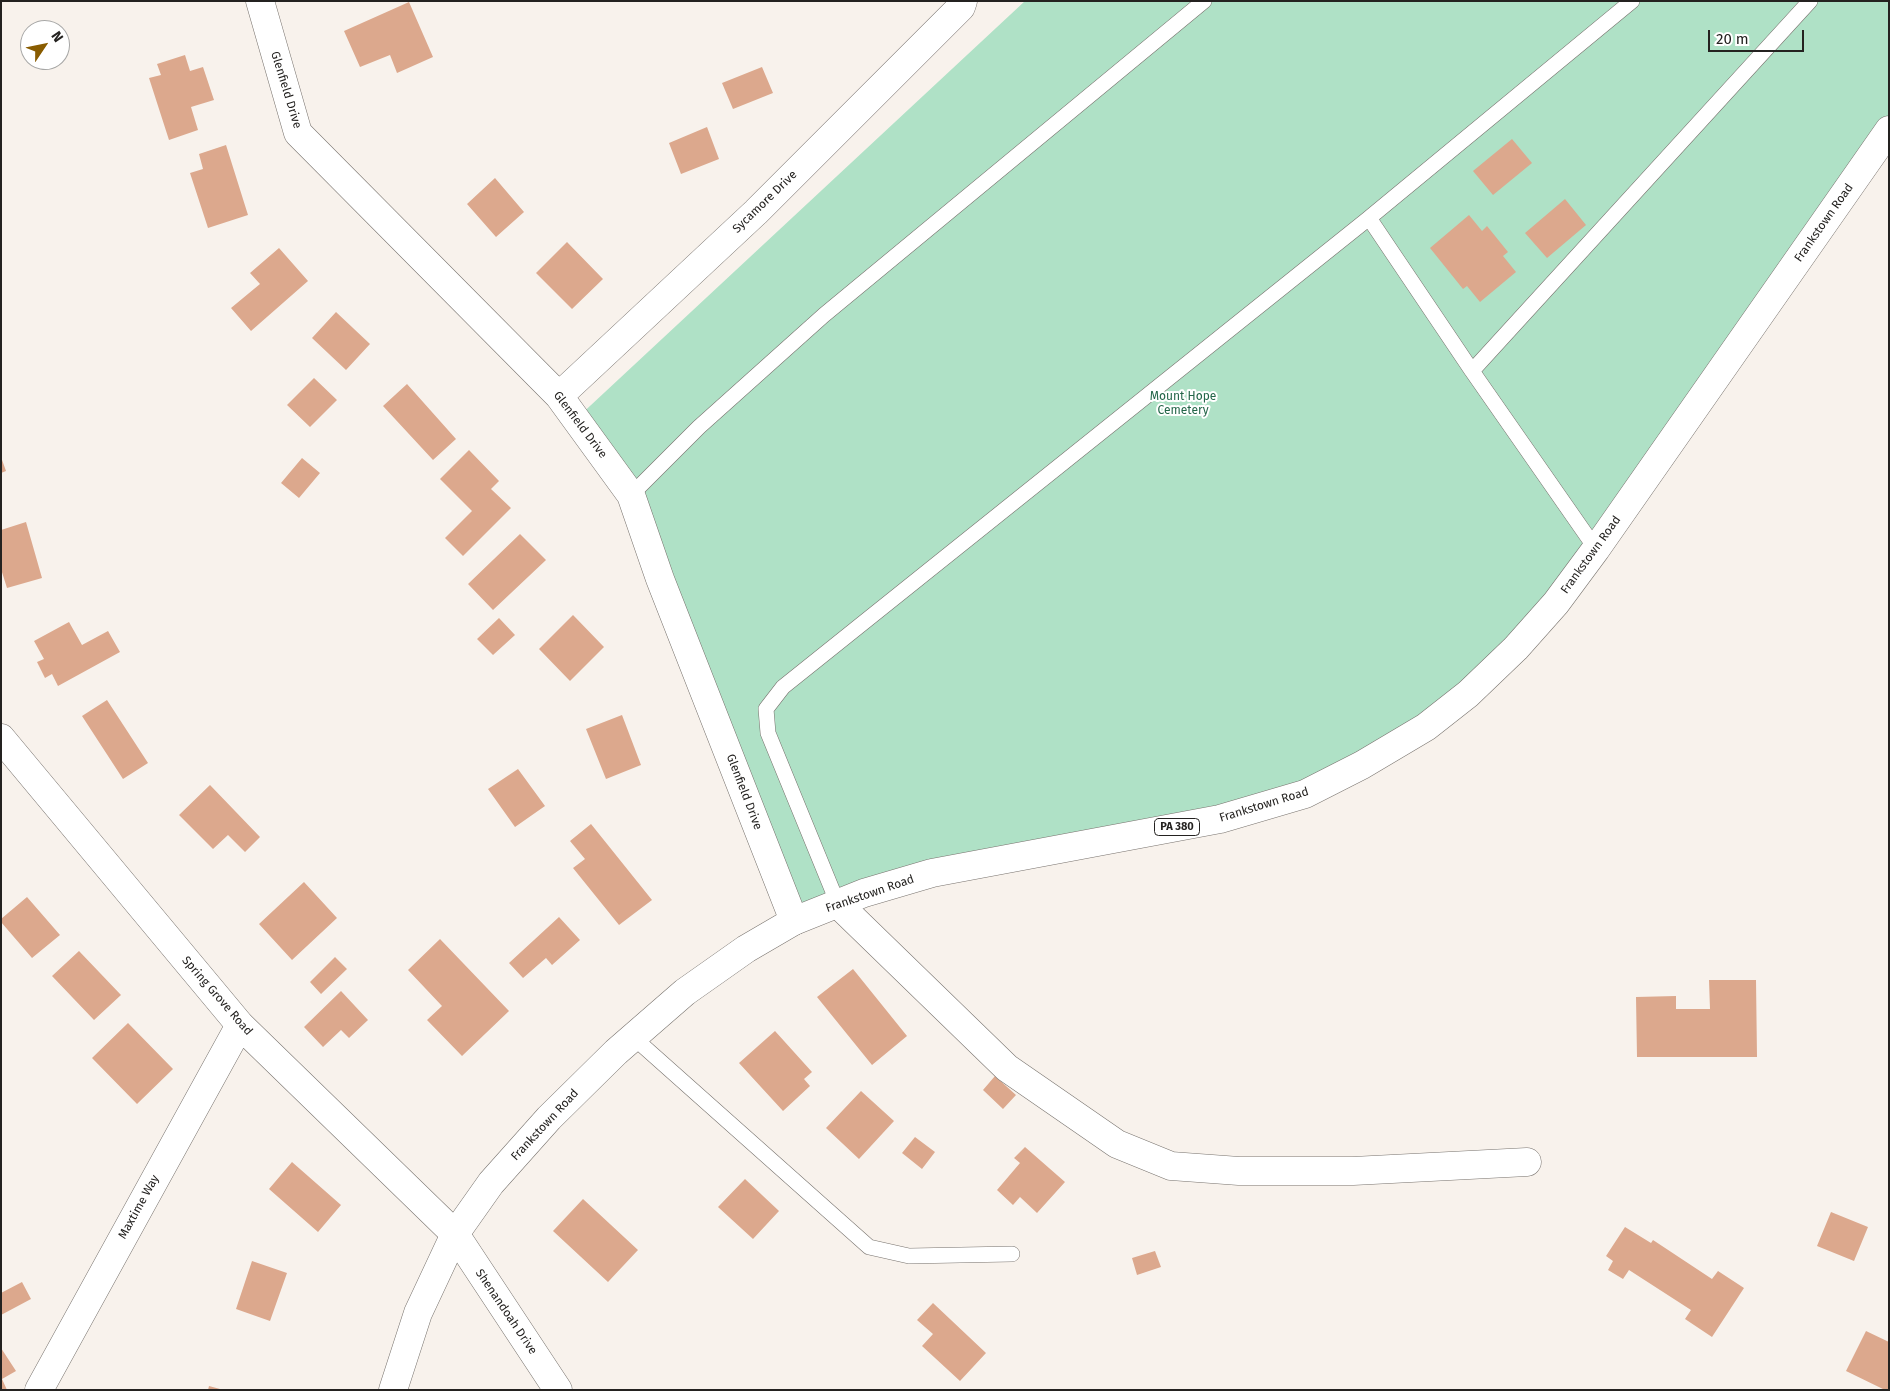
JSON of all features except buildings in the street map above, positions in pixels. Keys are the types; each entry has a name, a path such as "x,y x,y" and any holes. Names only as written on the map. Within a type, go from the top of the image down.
{"street":[{"name":"Glenfield Drive","path":"260,1 298,133 559,396 631,494 660,579 794,921"},
{"name":"Sycamore Drive","path":"559,396 756,212 961,7 963,1"},
{"name":"Frankstown Road","path":"393,1390 418,1313 455,1234 491,1183 543,1125 633,1037 685,992 746,949 794,921 864,893 932,873 1220,818 1305,794 1362,766 1426,727 1468,694 1516,648 1550,609 1596,549 1889,130"},
{"name":"Spring Grove Road","path":"1,738 240,1025 455,1234"},
{"path":"838,904 1007,1068 1117,1144 1171,1166 1239,1172 1344,1171 1528,1162"},
{"name":"Maxtime Way","path":"39,1390 240,1025"},
{"name":"Shenandoah Drive","path":"455,1234 558,1390"}],"lane":[{"path":"631,494 699,427 824,315 1204,1"},
{"path":"838,904 768,733 766,709 783,687 1369,218 1632,1"},
{"path":"1472,371 1810,1"},
{"path":"1369,218 1472,371 1596,549"},
{"path":"633,1037 869,1247 909,1256 1012,1254"}],"green space":[{"name":"Mount Hope Cemetery","path":"1025,1 1889,1 1889,130 1615,521 1468,694 1305,794 932,873 794,921 660,579 576,419"}]}
